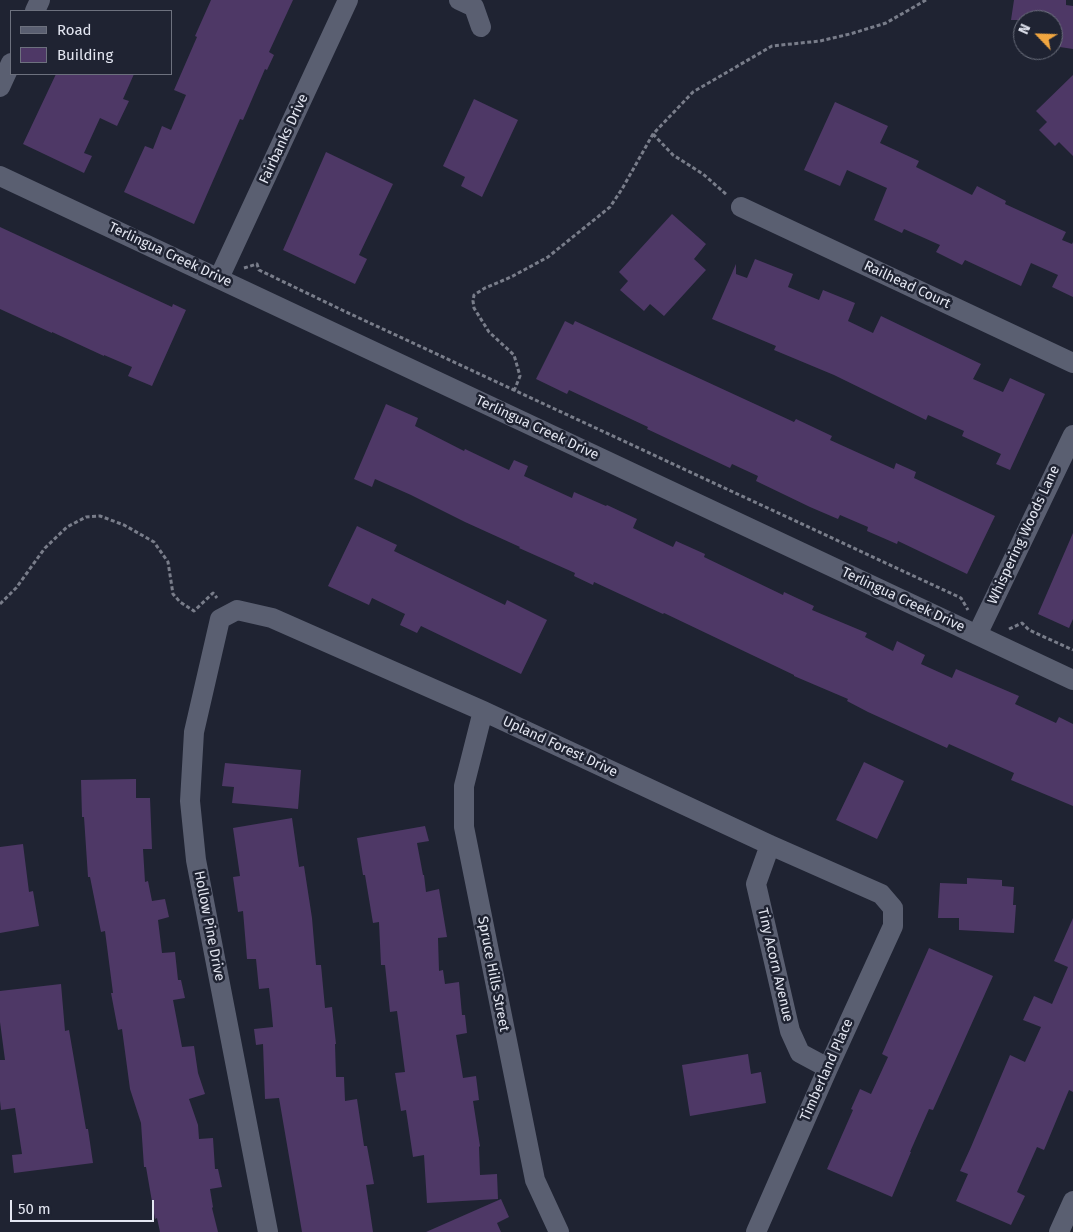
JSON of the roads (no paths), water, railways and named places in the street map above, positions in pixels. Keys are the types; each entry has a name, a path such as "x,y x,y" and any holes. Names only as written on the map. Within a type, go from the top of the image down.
{"street":[{"name":"Fairbanks Drive","path":"219,278 348,0"},
{"path":"459,0 474,7 481,27"},
{"path":"0,87 10,65"},
{"name":"Terlingua Creek Drive","path":"0,176 1073,680"},
{"name":"Railhead Court","path":"741,207 1073,363"},
{"name":"Whispering Woods Lane","path":"977,635 1073,434"},
{"name":"Upland Forest Drive","path":"225,617 237,610 272,618 483,711 770,846 881,894 893,908"},
{"name":"Hollow Pine Drive","path":"225,617 194,732 190,801 196,860 268,1232"},
{"name":"Spruce Hills Street","path":"483,711 464,786 464,827 535,1180 559,1232"},
{"name":"Tiny Acorn Avenue","path":"770,846 756,884 790,1031 800,1053 828,1068"},
{"name":"Timberland Place","path":"756,1232 893,926 893,908"},
{"path":"1059,1232 1073,1202"}]}
